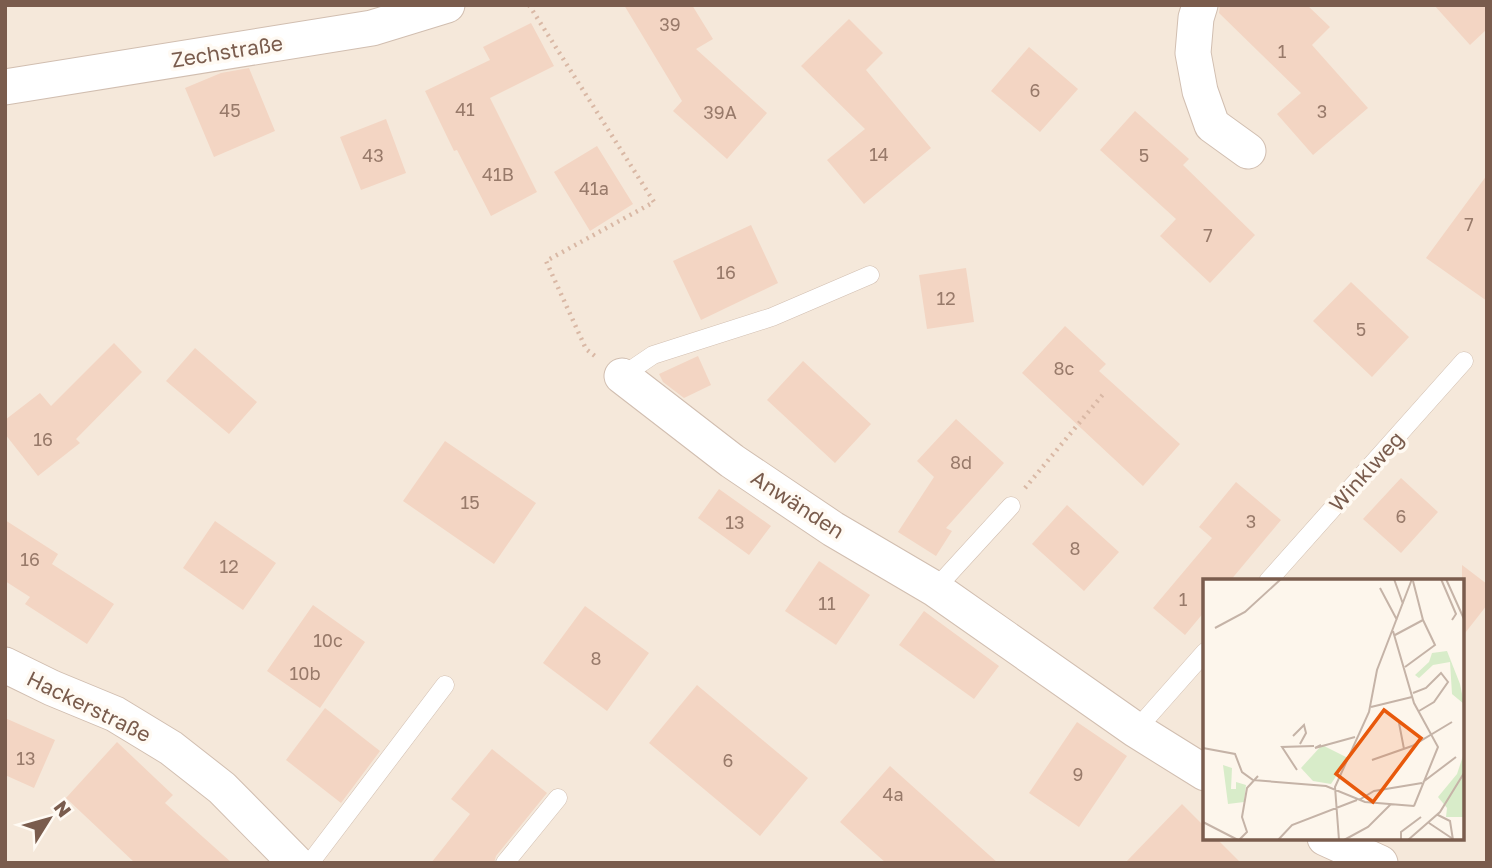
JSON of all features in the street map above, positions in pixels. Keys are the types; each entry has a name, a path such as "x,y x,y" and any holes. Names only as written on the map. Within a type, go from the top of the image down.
{"street":[{"name":"Zechstraße","path":"5,87 372,28 447,5"},
{"path":"1200,5 1193,53 1200,91 1212,125 1248,151"},
{"name":"Anwänden","path":"621,376 732,461 833,529 935,589 1136,730 1203,772"},
{"name":"Hackerstraße","path":"5,665 115,714 171,748 222,788 296,863"},
{"path":"1329,840 1380,863"}],"lane":[{"path":"621,376 653,355 772,317 870,275"},
{"name":"Winklweg","path":"1270,579 1464,361"},
{"path":"935,589 1011,506"},
{"path":"1136,730 1203,654"},
{"path":"310,863 445,685"},
{"path":"505,863 558,798"}],"path":[{"path":"529,5 654,202 546,261 586,349 621,376"},
{"path":"1011,506 1105,392"}],"shaded area":[{"path":"5,5 1487,5 1487,863 5,863"}],"building":[{"path":"624,5 692,5 713,39 696,49 767,113 727,159 673,111 682,101"},
{"path":"1220,5 1307,5 1330,27 1312,45 1368,108 1313,155 1277,114 1301,93 1219,13"},
{"path":"1434,5 1487,5 1487,29 1470,45"},
{"path":"849,19 883,53 866,70 931,148 864,204 827,160 865,129 801,66"},
{"path":"531,23 554,66 490,98 537,192 491,216 457,150 454,151 425,91 490,60 483,47"},
{"path":"1029,47 1078,89 1040,132 991,91"},
{"path":"249,68 275,131 214,157 185,88 221,73"},
{"path":"1135,111 1189,159 1183,165 1255,235 1210,283 1160,236 1176,219 1100,150"},
{"path":"386,119 406,173 361,190 340,137"},
{"path":"597,146 633,204 590,231 554,172"},
{"path":"1487,175 1487,301 1426,258"},
{"path":"751,225 778,283 701,320 673,261"},
{"path":"966,268 974,322 927,329 919,275"},
{"path":"1351,282 1409,337 1372,377 1313,321"},
{"path":"1065,326 1106,364 1099,371 1180,444 1143,486 1022,373"},
{"path":"114,343 142,372 76,439 80,443 38,476 5,434 5,420 40,393 51,406"},
{"path":"195,348 257,402 229,434 166,381"},
{"path":"698,356 711,385 684,398 663,382 659,374"},
{"path":"803,361 871,424 835,463 767,400"},
{"path":"956,419 1004,463 946,528 952,531 936,556 898,532 934,477 917,461"},
{"path":"445,441 536,503 494,564 403,501"},
{"path":"1401,478 1438,512 1401,553 1363,519"},
{"path":"1236,482 1281,520 1232,579 1203,579 1203,613 1185,635 1153,608 1212,538 1199,527"},
{"path":"719,489 771,526 749,555 698,518"},
{"path":"1067,505 1119,552 1084,591 1032,544"},
{"path":"5,520 58,554 52,564 114,604 87,644 25,604 30,597 5,581"},
{"path":"215,521 276,563 243,610 183,568"},
{"path":"819,561 870,595 836,645 785,611"},
{"path":"1462,565 1487,584 1487,605 1464,634 1464,579"},
{"path":"313,605 365,642 320,708 267,671"},
{"path":"585,606 649,653 607,711 543,663"},
{"path":"924,611 999,666 974,699 899,645"},
{"path":"697,685 808,778 760,836 649,743"},
{"path":"325,708 380,751 341,803 286,760"},
{"path":"5,718 55,740 34,788 5,775"},
{"path":"1077,722 1127,756 1079,827 1029,793"},
{"path":"117,742 173,795 165,803 232,863 135,863 66,798"},
{"path":"492,749 547,793 496,856 494,863 431,863 470,814 451,799"},
{"path":"890,766 998,863 886,863 840,822"},
{"path":"1182,804 1203,825 1203,840 1218,840 1241,863 1125,863"}]}
